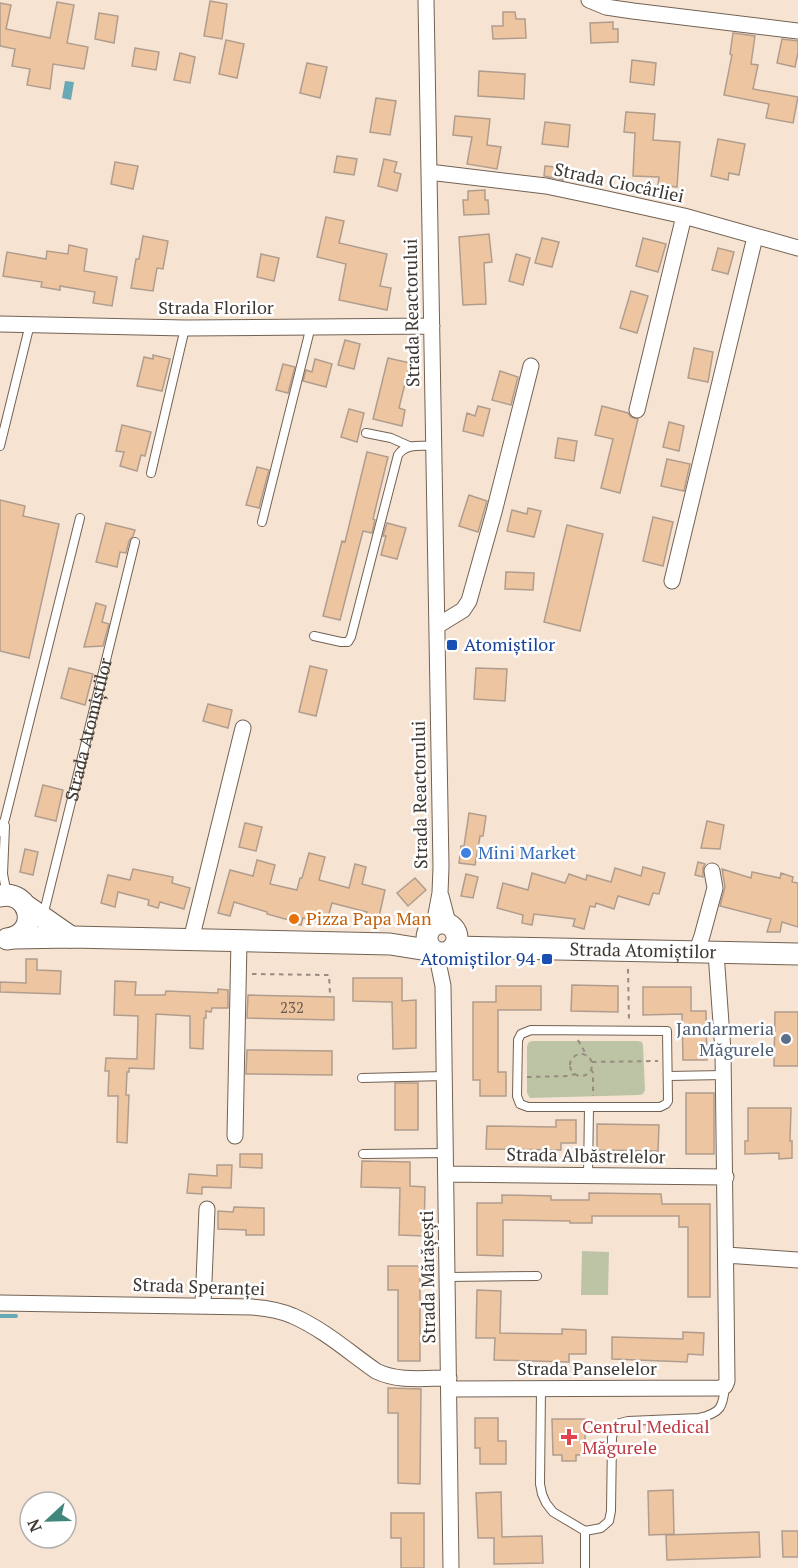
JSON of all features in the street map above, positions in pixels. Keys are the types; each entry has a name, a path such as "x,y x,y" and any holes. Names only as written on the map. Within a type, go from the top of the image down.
{"main road":[{"path":"13,900 70,937"},
{"path":"7,938 21,934 28,921 28,913 13,900"},
{"path":"7,938 70,937 390,944 443,938"},
{"name":"Strada Atomiștilor","path":"443,938 488,948 798,954"}],"street":[{"name":"Strada Reactorului","path":"426,0 440,893 443,938"},
{"path":"589,0 606,7 633,12 798,31"},
{"name":"Strada Ciocârliei","path":"429,172 546,186 684,216 798,248"},
{"path":"637,410 684,216"},
{"path":"672,581 755,237"},
{"name":"Strada Florilor","path":"0,324 185,328 432,326"},
{"path":"437,626 463,610 469,601 531,366"},
{"path":"191,940 243,728"},
{"path":"712,871 715,888 706,953 722,1022 726,1177 727,1381 725,1386"},
{"name":"Strada Mărășești","path":"443,938 451,1568"},
{"path":"235,1136 239,941"},
{"name":"Strada Albăstrelelor","path":"446,1174 726,1177"},
{"path":"204,1305 207,1209"},
{"path":"726,1256 798,1260"},
{"name":"Strada Speranței","path":"0,1303 204,1305 252,1307 283,1312 311,1325 384,1375 449,1383"},
{"name":"Strada Panselelor","path":"449,1383 541,1388 720,1388 725,1386"}],"lane":[{"path":"0,446 30,324"},
{"path":"262,522 311,326"},
{"path":"151,473 185,328"},
{"path":"366,433 391,438 408,446 434,446"},
{"path":"314,636 341,642 348,642 351,637 398,455 408,446"},
{"path":"0,832 80,518"},
{"name":"Strada Atomiștilor","path":"13,900 135,542"},
{"path":"5,819 3,874 13,900"},
{"path":"531,1030 572,1030 668,1031 668,1101 666,1104 660,1107 528,1107 520,1104 517,1096 518,1040 521,1034 531,1030"},
{"path":"668,1077 724,1075"},
{"path":"362,1078 445,1076"},
{"path":"588,1176 591,1107"},
{"path":"363,1154 446,1152"},
{"path":"447,1277 537,1276"},
{"path":"541,1388 540,1484 542,1494 554,1512 585,1531 601,1528 609,1521 614,1427 628,1421 709,1416 723,1404 725,1386"},
{"path":"585,1531 585,1568"}],"path":[{"path":"628,969 629,1030"},
{"path":"238,974 329,975 330,994"},
{"path":"572,1030 592,1062 591,1107"},
{"path":"575,1074 570,1067 573,1058 582,1054 588,1057"},
{"path":"592,1062 668,1061"},
{"path":"518,1077 575,1074 582,1076 591,1069"}],"green space":[{"path":"533,1041 642,1042 645,1090 639,1095 530,1098 527,1093 527,1046"},
{"path":"582,1251 609,1252 608,1295 581,1295"}],"water":[{"path":"65,81 74,82 71,100 62,98"}],"building":[{"path":"210,1 227,4 222,39 204,36"},
{"path":"57,2 74,5 67,43 88,47 84,69 53,64 50,89 27,85 30,69 12,66 15,49 0,46 0,3 11,5 6,29 50,38"},
{"path":"503,12 515,12 516,19 525,19 526,38 493,39 492,26 503,26"},
{"path":"99,13 118,16 114,43 95,39"},
{"path":"613,22 613,29 618,29 618,42 591,43 590,23"},
{"path":"733,33 755,36 751,64 758,65 753,89 798,97 793,123 766,118 769,104 724,95 732,55 730,54"},
{"path":"782,39 798,41 795,67 777,63"},
{"path":"226,40 244,44 237,78 219,74"},
{"path":"135,48 159,52 156,70 132,66"},
{"path":"180,53 195,57 190,83 174,80"},
{"path":"632,60 656,63 654,85 630,82"},
{"path":"307,63 327,67 320,98 300,93"},
{"path":"479,71 525,74 524,99 478,96"},
{"path":"376,98 396,101 390,135 370,132"},
{"path":"626,112 655,114 653,140 680,142 677,187 658,185 659,177 633,176 635,133 624,132"},
{"path":"455,116 490,119 487,145 501,147 497,169 467,164 472,137 453,135"},
{"path":"545,122 570,125 568,147 542,144"},
{"path":"718,139 745,144 739,175 729,173 728,180 711,176"},
{"path":"337,156 357,159 354,175 334,172"},
{"path":"384,159 397,162 394,172 401,174 397,191 378,186"},
{"path":"115,162 138,166 133,189 111,184"},
{"path":"545,166 565,168 563,180 544,176"},
{"path":"485,190 489,214 464,215 463,200 468,200 468,191"},
{"path":"326,217 344,221 339,243 387,254 380,286 391,288 387,310 339,300 346,264 317,257"},
{"path":"489,234 492,262 484,263 486,304 463,305 459,237"},
{"path":"143,236 168,241 163,269 157,268 153,291 131,288"},
{"path":"542,238 559,242 552,267 535,263"},
{"path":"643,238 666,244 658,272 636,266"},
{"path":"69,245 87,249 84,271 117,277 112,306 93,303 95,292 60,286 60,290 41,287 42,282 3,276 7,252 46,259 47,251 68,254"},
{"path":"718,248 734,252 728,274 712,270"},
{"path":"261,254 279,258 274,281 257,277"},
{"path":"516,254 530,258 523,285 509,281"},
{"path":"631,291 648,296 637,333 620,328"},
{"path":"345,340 360,344 354,369 338,365"},
{"path":"694,348 713,352 708,382 688,378"},
{"path":"153,355 170,359 162,391 137,386 144,357 153,359"},
{"path":"388,358 410,363 399,408 405,410 402,426 373,419"},
{"path":"315,359 332,364 326,387 303,381 306,370 312,372"},
{"path":"283,364 295,367 288,393 276,390"},
{"path":"500,371 518,377 511,405 492,400"},
{"path":"478,406 490,409 483,436 463,431 467,413 475,416"},
{"path":"602,406 628,413 631,417 638,419 620,493 601,488 613,439 595,435"},
{"path":"349,409 364,413 357,442 341,437"},
{"path":"669,422 684,426 679,451 663,447"},
{"path":"122,425 151,432 145,456 141,455 137,471 120,466 124,452 116,451"},
{"path":"558,438 577,441 574,461 555,458"},
{"path":"367,452 388,457 373,519 375,520 372,533 363,531 340,620 323,616 342,541 345,542"},
{"path":"667,459 690,464 684,491 661,486"},
{"path":"257,467 269,470 259,508 246,505"},
{"path":"469,495 487,501 478,532 459,526"},
{"path":"0,500 25,506 23,516 59,524 29,658 0,651"},
{"path":"528,508 541,511 534,537 507,531 512,510 527,514"},
{"path":"653,517 673,522 663,566 643,561"},
{"path":"106,523 135,530 126,553 120,552 117,567 96,562"},
{"path":"387,523 406,528 397,559 381,555"},
{"path":"567,525 603,534 580,631 544,622"},
{"path":"506,572 534,573 533,590 505,589"},
{"path":"96,603 106,606 102,622 109,624 103,646 84,647"},
{"path":"310,666 327,670 316,716 299,712"},
{"path":"69,668 93,674 85,705 61,698"},
{"path":"476,668 507,669 505,701 474,699"},
{"path":"208,704 232,710 228,728 203,721"},
{"path":"43,785 63,790 56,821 35,816"},
{"path":"469,813 486,816 475,865 459,863"},
{"path":"707,821 724,825 720,849 701,848"},
{"path":"245,823 262,827 256,851 239,847"},
{"path":"25,849 38,852 33,875 20,872"},
{"path":"309,853 325,857 319,880 349,888 355,864 366,867 362,884 385,890 378,921 366,918 367,912 332,903 326,924 303,918 301,925 234,902 230,916 218,913 230,870 253,876 257,860 275,865 270,884 297,890"},
{"path":"698,862 705,864 703,877 695,875"},
{"path":"643,867 665,873 659,894 653,893 649,905 618,896 614,909 596,903 595,907 590,906 584,929 573,926 575,919 534,914 532,925 522,923 523,915 497,908 503,883 528,890 532,873 565,883 569,874 586,880 587,875 611,882 615,868 641,876"},
{"path":"133,869 173,877 172,883 190,888 184,909 160,902 158,908 148,905 149,900 118,892 115,907 101,903 108,875 130,880"},
{"path":"722,869 751,878 752,872 780,878 781,873 793,877 792,882 798,883 798,927 782,922 780,932 767,932 771,919 720,906 725,887"},
{"path":"466,874 478,877 473,898 461,896"},
{"path":"415,878 426,890 408,906 397,893"},
{"path":"26,959 37,959 37,970 61,971 60,994 0,992 0,982 26,983"},
{"path":"353,978 402,978 402,1001 416,1000 416,1048 393,1049 392,1002 353,1001"},
{"path":"115,981 136,982 135,995 165,995 166,991 218,993 218,989 228,990 228,1008 212,1008 211,1012 206,1011 203,1049 190,1048 190,1016 156,1014 154,1069 129,1068 127,1072 126,1095 129,1095 127,1143 117,1142 118,1096 108,1096 109,1071 105,1071 106,1058 137,1059 138,1016 114,1015"},
{"path":"572,985 618,986 618,1012 571,1011"},
{"path":"496,986 541,986 541,1010 498,1010 498,1072 506,1072 506,1096 480,1096 480,1080 473,1080 473,1002 496,1002"},
{"path":"643,987 691,987 691,1011 706,1011 707,1060 683,1060 682,1014 643,1015"},
{"path":"248,995 334,997 334,1020 247,1018"},
{"name":"Jandarmeria Măgurele","path":"775,1012 798,1012 798,1066 774,1066"},
{"path":"247,1050 332,1051 332,1075 246,1074"},
{"path":"395,1083 418,1083 418,1130 395,1130"},
{"path":"686,1093 714,1093 714,1154 686,1154"},
{"path":"748,1108 791,1108 792,1158 779,1159 779,1153 745,1154 745,1141 748,1141"},
{"path":"556,1120 576,1120 576,1143 561,1143 561,1150 486,1149 487,1126 556,1127"},
{"path":"597,1124 659,1125 658,1151 597,1150"},
{"path":"240,1154 262,1154 262,1168 240,1167"},
{"path":"362,1161 410,1162 410,1186 425,1187 424,1236 399,1235 400,1188 361,1187"},
{"path":"217,1165 232,1165 231,1188 202,1187 202,1194 187,1193 189,1174 217,1176"},
{"path":"589,1193 661,1194 662,1204 710,1204 710,1297 688,1297 688,1227 679,1227 679,1216 592,1216 592,1223 503,1220 503,1256 477,1255 477,1203 502,1203 502,1195 551,1196 551,1200 589,1200"},
{"path":"234,1207 264,1208 264,1235 246,1235 246,1230 218,1229 218,1211 233,1212"},
{"path":"388,1266 420,1266 420,1361 398,1361 398,1290 388,1290"},
{"path":"477,1290 501,1291 500,1333 562,1334 562,1329 586,1330 586,1354 569,1354 569,1362 494,1360 495,1338 476,1338"},
{"path":"683,1332 704,1333 703,1355 688,1354 687,1362 612,1359 612,1337 683,1339"},
{"path":"388,1388 421,1389 420,1484 398,1483 398,1413 388,1413"},
{"path":"475,1418 498,1418 498,1441 506,1441 506,1464 480,1464 480,1448 475,1448"},
{"path":"552,1419 585,1419 585,1455 576,1455 576,1461 562,1461 562,1455 553,1455"},
{"path":"673,1490 674,1534 649,1535 648,1491"},
{"path":"501,1492 502,1537 542,1536 543,1563 494,1564 494,1538 478,1538 476,1493"},
{"path":"391,1513 424,1513 424,1568 401,1568 401,1538 391,1538"},
{"path":"782,1531 798,1531 798,1557 783,1557"},
{"path":"759,1532 760,1557 667,1560 666,1535"}],"waterway":[{"path":"0,1316 16,1316"}],"place":[{"name":"Atomiștilor","path":"452,645"},
{"name":"Mini Market","path":"466,853"},
{"name":"Pizza Papa Man","path":"294,919"},
{"name":"Atomiștilor 94","path":"547,959"},
{"name":"Jandarmeria Măgurele","path":"786,1039"},
{"name":"Centrul Medical Măgurele","path":"569,1437"}]}
